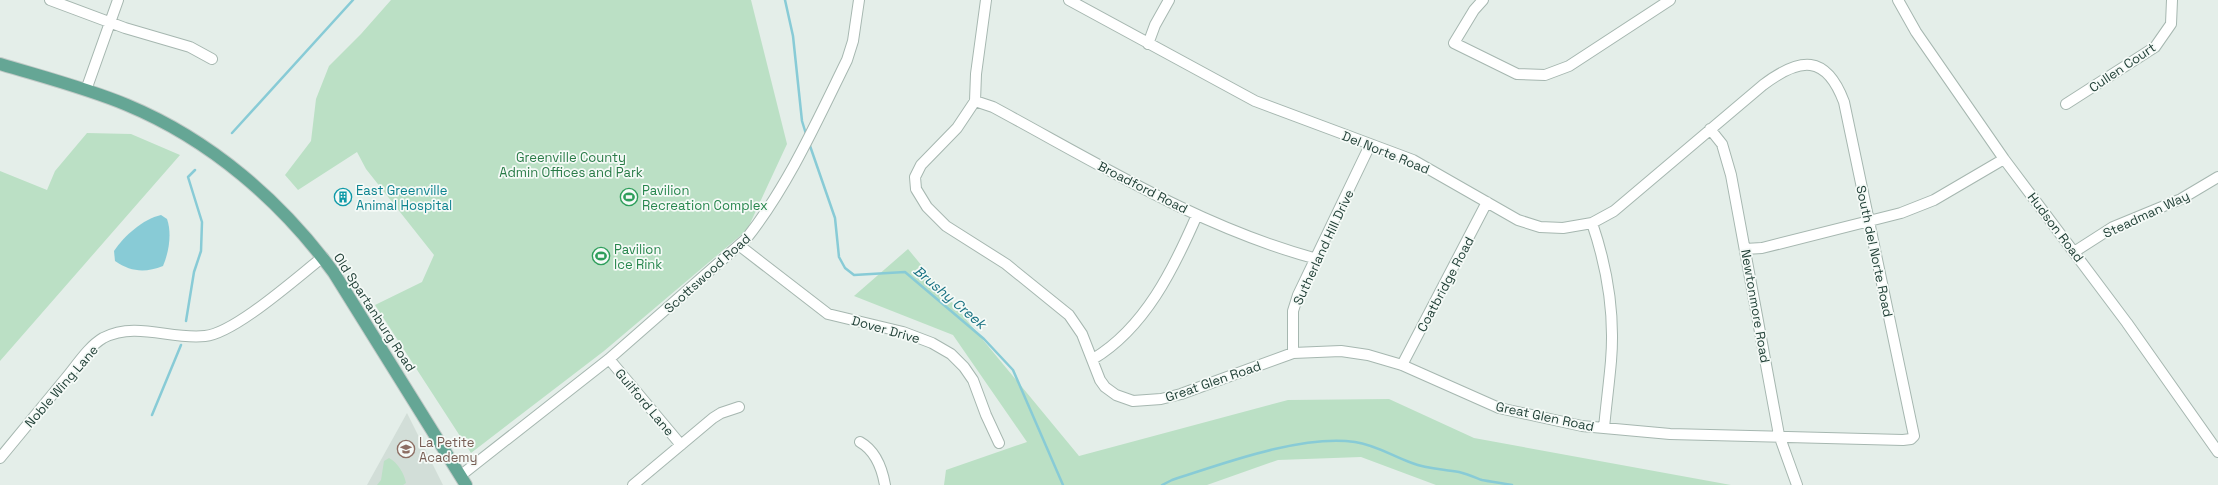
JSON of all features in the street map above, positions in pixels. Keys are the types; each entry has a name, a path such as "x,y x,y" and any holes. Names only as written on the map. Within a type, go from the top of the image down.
{"main road":[{"name":"Old Spartanburg Road","path":"0,64 86,90 149,116 213,153 268,198 323,257 349,295 463,481"}],"street":[{"path":"50,0 109,22 190,47 212,59"},
{"path":"86,90 118,0"},
{"name":"Scottswood Road","path":"463,481 609,359 740,246 764,217 811,131 847,60 853,41 859,0"},
{"path":"975,101 976,74 986,0"},
{"name":"Del Norte Road","path":"1069,0 1255,101 1413,160 1518,220 1540,227 1563,228 1592,223 1614,211 1710,129"},
{"path":"1148,44 1155,25 1169,0"},
{"path":"1483,0 1474,10 1454,43 1517,74 1545,75 1569,66 1670,0"},
{"name":"Hudson Road","path":"1898,0 1916,32 2004,159 2074,252 2218,452"},
{"name":"Cullen Court","path":"2066,104 2155,47 2171,24 2172,0"},
{"name":"South del Norte Road","path":"1710,129 1763,85 1786,69 1806,65 1821,69 1833,79 1844,102 1914,436 1911,439 1904,440 1779,435"},
{"name":"Broadford Road","path":"975,101 993,107 1112,171 1197,214 1233,230 1317,259"},
{"name":"Great Glen Road","path":"975,101 957,128 921,165 915,177 916,189 926,207 946,226 1006,264 1069,315 1082,334 1093,358 1100,380 1110,392 1124,398 1144,401 1182,394 1293,353 1351,352 1402,365 1499,408 1569,424 1670,434 1779,435"},
{"name":"Newtonmore Road","path":"1710,129 1722,144 1726,156 1745,249 1779,435 1797,485"},
{"name":"Sutherland Hill Drive","path":"1293,353 1292,323 1295,305 1370,145"},
{"path":"1745,249 1762,248 1901,213 1934,200 2004,159"},
{"name":"Steadman Way","path":"2074,252 2113,227 2181,199 2218,177"},
{"name":"Coatbridge Road","path":"1402,365 1487,202"},
{"path":"1093,358 1120,340 1152,301 1167,276 1197,214"},
{"path":"1592,223 1604,262 1611,316 1611,361 1604,428"},
{"name":"Dover Drive","path":"740,246 828,314 903,332 932,343 951,354 964,367 973,380 986,415 999,443"},
{"name":"Noble Wing Lane","path":"0,458 85,354 102,339 116,333 132,330 195,336 216,334 234,325 323,257"},
{"name":"Guilford Lane","path":"609,359 681,445"},
{"path":"633,485 721,413 739,407"},
{"path":"860,442 868,448 878,460 885,485"}],"shaded area":[{"name":"La Petite Academy","path":"407,413 443,485 367,485"}],"green space":[{"name":"Greenville County Admin Offices and Park","path":"391,0 751,0 787,144 747,230 604,351 471,453 375,305 422,282 434,255 366,169 357,152 298,190 285,175 311,141 316,99 329,66 361,34"},
{"path":"87,133 131,134 180,155 0,361 0,171 47,190 55,171"},
{"path":"908,249 1079,456 1288,400 1389,399 1474,438 1731,485 1436,485 1361,457 1278,460 1207,485 944,485 946,470 1027,442 953,335 854,296"},
{"path":"389,458 398,465 402,472 406,483 403,485 377,485 381,480 384,461"}],"water":[{"path":"161,215 167,219 170,236 167,255 163,266 150,270 138,270 121,265 115,261 114,251 134,229 147,220"}],"waterway":[{"path":"232,133 353,0"},
{"name":"Brushy Creek","path":"785,0 793,36 802,121 806,134"},
{"name":"Brushy Creek","path":"809,143 835,218 839,257 845,268 854,275 905,272 984,339 1013,370 1063,485"},
{"path":"186,321 194,272 201,251 202,222 188,177 195,170"},
{"path":"152,415 181,345"},
{"path":"1162,485 1172,480 1262,452 1311,442 1334,441 1363,443 1418,465 1459,472 1482,480 1512,485"}],"place":[{"name":"East Greenville Animal Hospital","path":"343,197"},
{"name":"Pavilion Recreation Complex","path":"629,197"},
{"name":"Pavilion Ice Rink","path":"601,256"},
{"name":"La Petite Academy","path":"406,449"}]}
